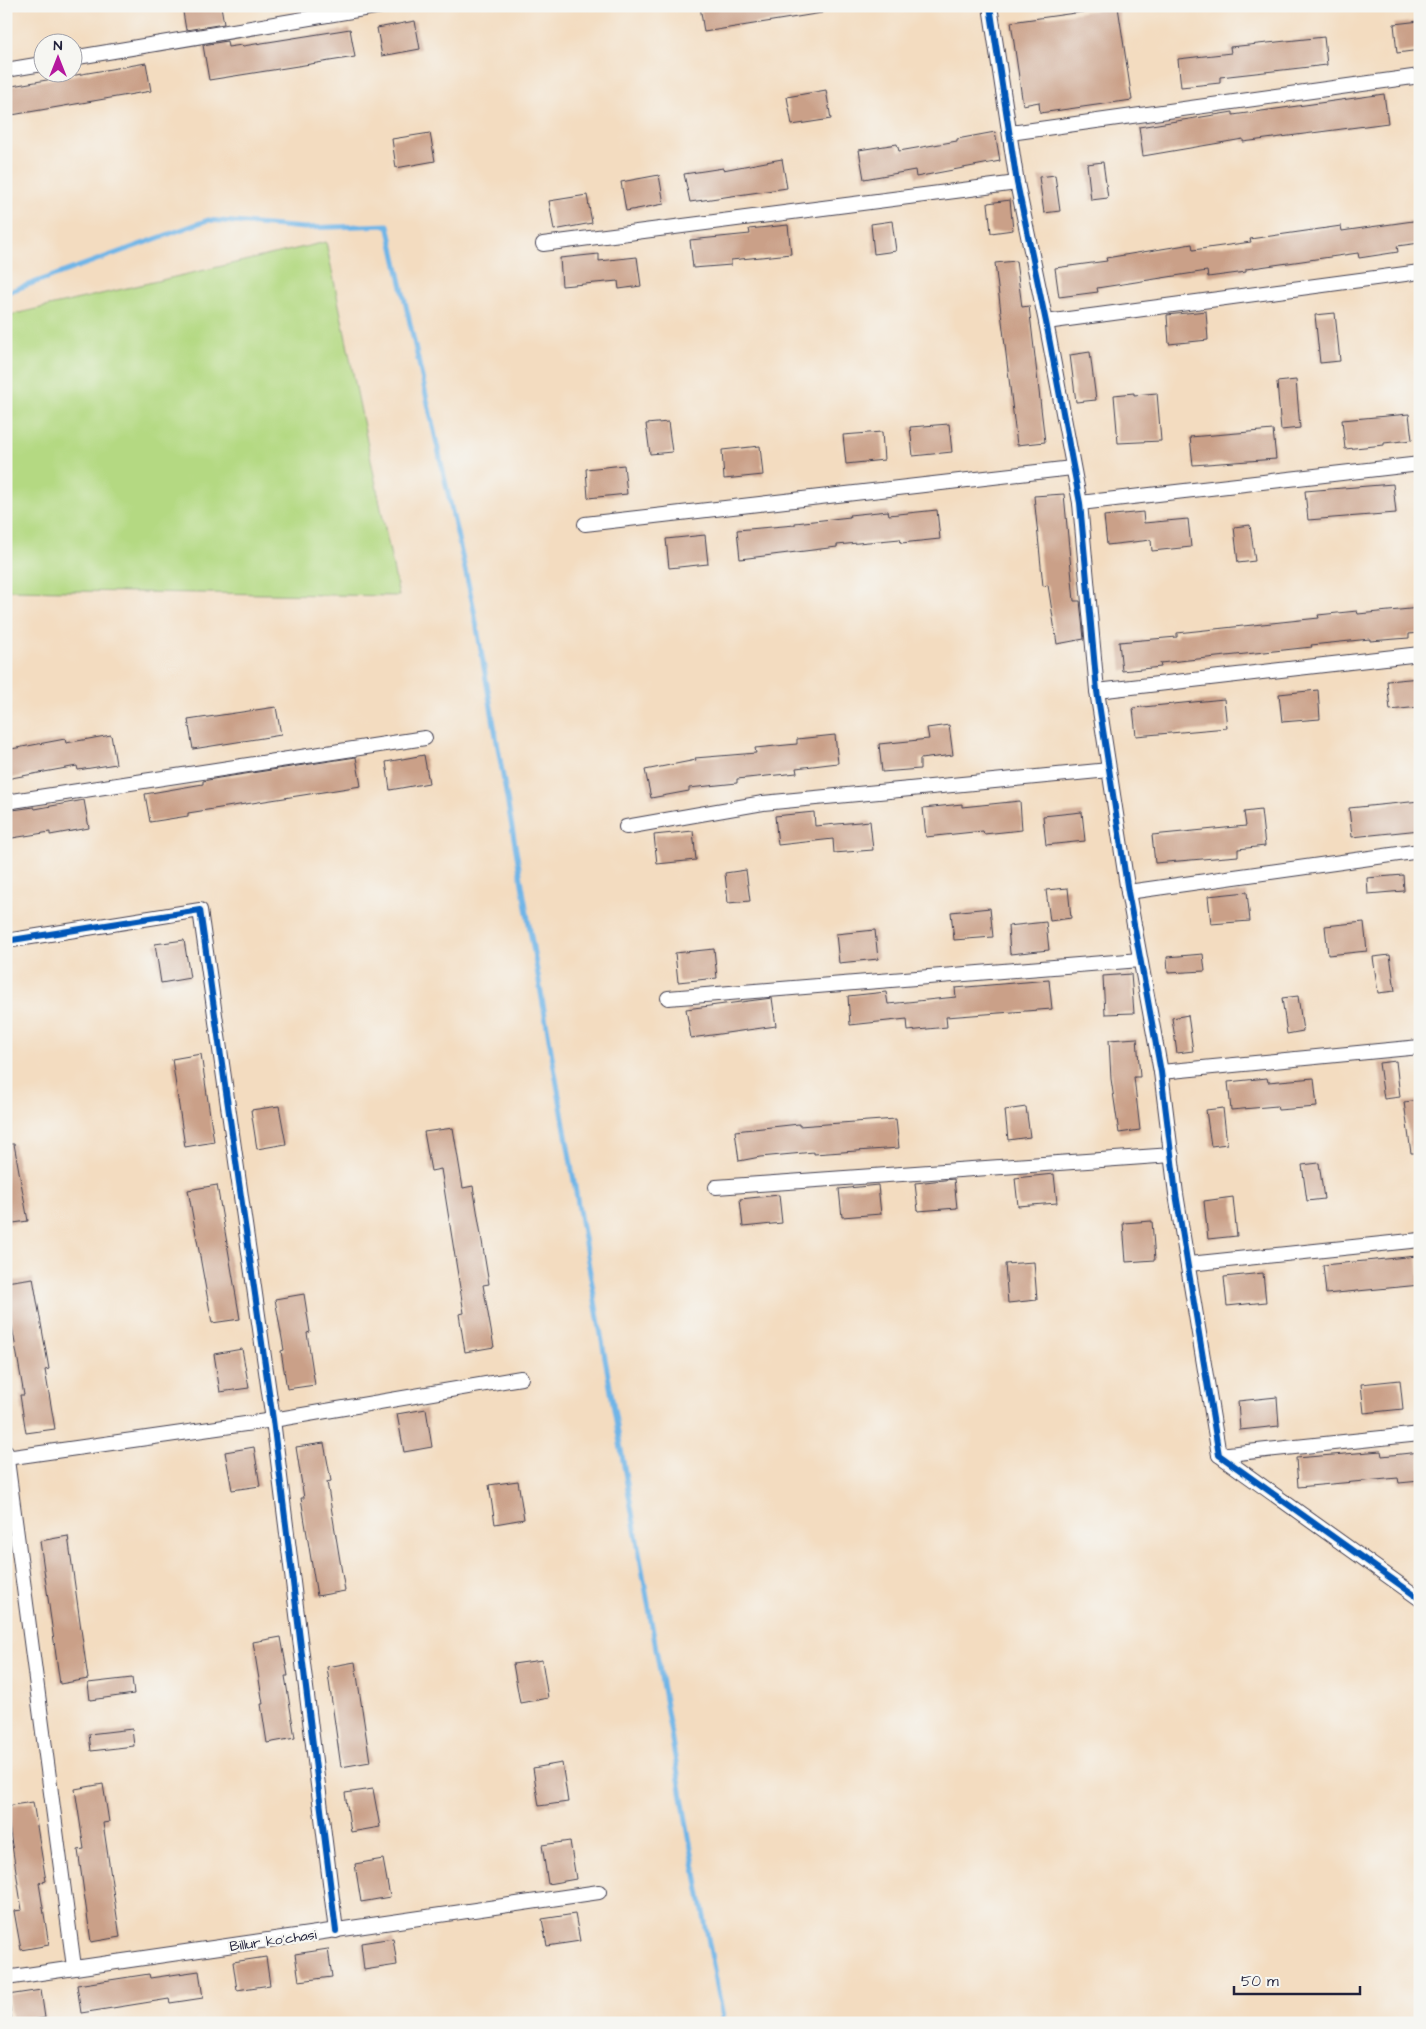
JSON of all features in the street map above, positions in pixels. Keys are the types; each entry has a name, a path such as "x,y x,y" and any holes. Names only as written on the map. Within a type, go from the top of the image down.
{"street":[{"path":"82,56 381,6"},
{"path":"990,6 1017,183 1046,322 1080,503 1097,691 1128,892 1161,1072 1176,1194 1219,1455 1420,1600"},
{"path":"6,70 32,66"},
{"path":"1010,133 1420,76"},
{"path":"543,244 1017,183"},
{"path":"1046,322 1420,272"},
{"path":"1080,503 1420,464"},
{"path":"585,524 1072,468"},
{"path":"1097,691 1420,654"},
{"path":"6,802 425,738"},
{"path":"626,827 763,803 1109,770"},
{"path":"1128,892 1420,851"},
{"path":"6,940 200,910 273,1420 336,1931"},
{"path":"668,998 1140,960"},
{"path":"1161,1072 1420,1047"},
{"path":"716,1187 1172,1155"},
{"path":"1189,1264 1420,1240"},
{"path":"74,1967 7,1456 273,1420 520,1378"},
{"path":"1219,1455 1420,1434"},
{"name":"Billur ko'chasi","path":"6,1978 599,1892"}],"green space":[{"path":"326,242 399,596 6,590 6,316"}],"building":[{"path":"182,6 221,6 224,24 186,30"},
{"path":"700,6 822,6 822,13 704,32"},
{"path":"1118,7 1132,100 1040,113 1039,102 1023,105 1011,22"},
{"path":"415,21 420,49 382,56 377,28"},
{"path":"1420,21 1420,50 1397,53 1394,24"},
{"path":"350,29 355,57 209,80 203,45 227,41 228,47 243,46"},
{"path":"1324,37 1327,65 1220,77 1220,83 1181,87 1178,59 1231,53 1230,47"},
{"path":"146,63 151,91 6,116 6,87 35,82 82,82 82,74"},
{"path":"826,90 831,119 792,125 787,97"},
{"path":"1384,94 1388,123 1243,142 1243,139 1143,156 1139,127 1233,112 1233,115"},
{"path":"995,132 1000,161 916,177 915,170 864,179 859,150 897,144 899,151"},
{"path":"430,133 435,161 396,168 392,139"},
{"path":"782,159 787,188 690,202 684,174 723,168 723,170"},
{"path":"1103,162 1108,198 1091,200 1087,164"},
{"path":"659,175 664,204 626,211 621,182"},
{"path":"1055,175 1060,211 1044,213 1039,177"},
{"path":"587,195 592,223 554,230 549,201"},
{"path":"1010,200 1013,230 991,233 988,203"},
{"path":"1420,220 1420,243 1397,246 1398,252 1359,258 1358,253 1246,269 1246,272 1208,277 1207,271 1097,288 1098,292 1059,297 1055,268 1107,261 1106,258 1192,244 1193,250 1251,242 1250,239 1341,226 1342,231"},
{"path":"892,221 896,251 874,254 871,224"},
{"path":"788,225 791,254 731,260 731,265 693,268 690,240 750,234 749,229"},
{"path":"599,254 599,261 637,257 641,286 619,289 618,281 562,286 560,258"},
{"path":"1016,261 1022,307 1029,306 1045,442 1017,445 995,263"},
{"path":"1206,311 1208,340 1169,344 1167,315"},
{"path":"1335,313 1340,361 1320,363 1315,315"},
{"path":"1090,352 1096,400 1076,402 1070,355"},
{"path":"1296,380 1300,428 1281,430 1277,382"},
{"path":"1134,393 1134,395 1157,393 1161,441 1118,443 1114,395"},
{"path":"1409,414 1412,440 1345,449 1342,420"},
{"path":"668,422 672,452 650,454 646,424"},
{"path":"949,424 952,452 913,456 910,427"},
{"path":"1273,430 1276,459 1193,465 1190,437"},
{"path":"882,432 884,460 846,464 843,435"},
{"path":"760,446 763,475 724,479 722,450"},
{"path":"624,465 627,494 588,498 586,469"},
{"path":"1393,484 1396,513 1308,520 1305,491"},
{"path":"1064,494 1074,601 1080,601 1084,639 1057,644 1048,585 1043,586 1034,496"},
{"path":"937,510 940,539 901,543 900,539 837,545 837,547 740,559 737,530 795,525 795,523 888,511 889,515"},
{"path":"1143,512 1144,523 1188,519 1191,547 1152,551 1151,540 1107,545 1104,516"},
{"path":"1250,525 1255,561 1238,563 1234,527"},
{"path":"705,535 708,564 669,568 666,539"},
{"path":"1420,608 1420,633 1409,634 1409,638 1370,641 1370,639 1311,645 1312,647 1160,663 1161,667 1122,671 1119,642 1177,637 1177,633 1319,618 1318,615 1357,611 1358,614"},
{"path":"1420,678 1420,707 1390,710 1387,681"},
{"path":"1318,690 1320,719 1282,722 1279,694"},
{"path":"1224,699 1227,728 1136,736 1133,708"},
{"path":"276,707 281,735 193,749 188,720"},
{"path":"949,725 953,755 920,759 920,769 882,772 879,744 929,739 927,728"},
{"path":"111,735 116,764 78,770 77,766 6,779 6,750 65,739 66,743"},
{"path":"835,735 838,763 796,768 797,773 737,779 737,783 689,788 689,791 651,798 645,770 696,760 695,758 756,753 755,748 797,744 797,739"},
{"path":"424,755 429,783 390,790 386,762"},
{"path":"356,757 361,786 188,813 188,816 150,822 145,794 203,784 203,781 219,778"},
{"path":"84,800 89,828 50,835 50,832 6,839 6,811 34,807 35,809"},
{"path":"1020,801 1022,830 984,834 983,831 926,837 923,808 962,804 962,807"},
{"path":"1420,801 1420,830 1352,837 1349,808"},
{"path":"1261,810 1265,846 1238,849 1238,856 1155,863 1152,835 1246,826 1244,812"},
{"path":"814,812 815,826 870,821 873,850 834,853 833,839 778,845 775,816"},
{"path":"1082,812 1085,841 1046,845 1043,816"},
{"path":"693,831 696,860 657,864 654,835"},
{"path":"746,870 750,901 728,903 725,873"},
{"path":"1403,875 1404,891 1368,894 1367,878"},
{"path":"1068,888 1071,918 1050,921 1046,890"},
{"path":"1247,892 1250,921 1211,924 1208,896"},
{"path":"990,908 993,937 954,940 951,912"},
{"path":"1046,922 1049,950 1010,954 1008,926"},
{"path":"1364,922 1367,951 1328,955 1325,926"},
{"path":"875,930 878,959 839,963 836,934"},
{"path":"184,940 190,978 161,983 155,944"},
{"path":"714,949 717,978 678,982 675,953"},
{"path":"1203,954 1205,971 1168,973 1167,957"},
{"path":"1390,955 1395,991 1378,993 1373,957"},
{"path":"1131,974 1134,1013 1105,1014 1103,976"},
{"path":"1049,980 1052,1009 946,1017 947,1027 908,1031 907,1019 850,1025 848,996 886,992 888,1004 956,997 955,988"},
{"path":"1298,996 1303,1031 1287,1034 1282,998"},
{"path":"772,998 776,1026 691,1038 686,1009"},
{"path":"1188,1015 1193,1051 1177,1053 1172,1018"},
{"path":"1137,1038 1140,1077 1134,1077 1140,1130 1119,1133 1111,1079 1109,1040"},
{"path":"201,1054 214,1142 185,1147 172,1059"},
{"path":"1396,1061 1400,1097 1384,1099 1379,1063"},
{"path":"1267,1078 1268,1082 1314,1078 1317,1107 1278,1110 1277,1106 1231,1110 1228,1082"},
{"path":"1420,1100 1420,1153 1411,1153 1404,1102"},
{"path":"279,1106 286,1144 257,1149 251,1110"},
{"path":"1026,1107 1030,1137 1008,1140 1005,1110"},
{"path":"1223,1108 1227,1144 1211,1146 1206,1110"},
{"path":"896,1119 899,1148 814,1154 814,1152 739,1161 735,1131 799,1124 799,1126"},
{"path":"453,1128 463,1188 473,1186 489,1284 483,1285 494,1347 465,1352 459,1314 464,1313 441,1169 431,1171 424,1132"},
{"path":"6,1144 14,1144 28,1221 6,1224"},
{"path":"1319,1163 1324,1199 1307,1201 1302,1165"},
{"path":"1054,1174 1057,1203 1018,1206 1015,1178"},
{"path":"954,1179 957,1208 918,1211 915,1183"},
{"path":"217,1185 240,1319 212,1323 188,1190"},
{"path":"878,1185 881,1214 842,1217 839,1189"},
{"path":"779,1195 782,1223 743,1227 740,1199"},
{"path":"1233,1197 1237,1236 1208,1239 1204,1201"},
{"path":"1152,1221 1155,1260 1126,1262 1123,1223"},
{"path":"1417,1256 1420,1285 1326,1294 1323,1265"},
{"path":"1034,1262 1037,1300 1008,1303 1005,1264"},
{"path":"1263,1273 1266,1302 1227,1306 1224,1277"},
{"path":"33,1278 49,1369 45,1370 55,1429 26,1433 20,1395 24,1395 6,1292 6,1282"},
{"path":"304,1294 310,1332 307,1333 315,1385 287,1389 281,1351 284,1350 275,1299"},
{"path":"242,1349 249,1388 220,1392 214,1354"},
{"path":"1400,1380 1403,1409 1364,1413 1361,1384"},
{"path":"1277,1397 1279,1426 1240,1430 1238,1401"},
{"path":"426,1409 432,1447 404,1452 397,1414"},
{"path":"324,1443 331,1481 327,1482 345,1591 317,1596 301,1498 304,1498 296,1447"},
{"path":"254,1447 260,1486 232,1490 225,1452"},
{"path":"1381,1451 1382,1456 1420,1452 1420,1481 1399,1483 1398,1478 1298,1487 1296,1458"},
{"path":"518,1481 524,1519 495,1524 489,1485"},
{"path":"68,1536 88,1679 60,1684 40,1541"},
{"path":"281,1637 288,1676 285,1676 295,1738 267,1743 253,1642"},
{"path":"542,1660 548,1698 520,1703 513,1664"},
{"path":"355,1662 370,1762 341,1767 327,1667"},
{"path":"132,1678 134,1694 90,1700 88,1683"},
{"path":"132,1729 134,1746 91,1751 89,1734"},
{"path":"562,1763 568,1802 539,1806 533,1768"},
{"path":"103,1784 109,1822 103,1823 120,1937 91,1942 78,1850 84,1849 75,1789"},
{"path":"373,1789 380,1827 351,1832 345,1793"},
{"path":"33,1802 46,1881 39,1883 49,1945 21,1950 14,1911 22,1910 6,1806"},
{"path":"570,1841 576,1879 548,1884 542,1845"},
{"path":"383,1859 390,1897 361,1902 355,1864"},
{"path":"575,1914 580,1941 547,1946 542,1919"},
{"path":"393,1938 397,1965 364,1970 361,1943"},
{"path":"328,1949 332,1977 299,1981 295,1954"},
{"path":"266,1957 270,1985 237,1990 233,1962"},
{"path":"199,1971 203,1998 170,2003 169,1999 81,2013 77,1985 149,1974 150,1978"},
{"path":"41,1990 45,2018 12,2023 8,1995"}],"waterway":[{"path":"8,292 208,220 305,228 388,225 473,605 689,1837 724,2023"}],"cycle path":[{"path":"990,6 1017,183 1046,322 1080,503 1097,691 1128,892 1161,1072 1176,1194 1219,1455 1420,1599"},
{"path":"6,941 200,910 273,1420 336,1931"}]}
